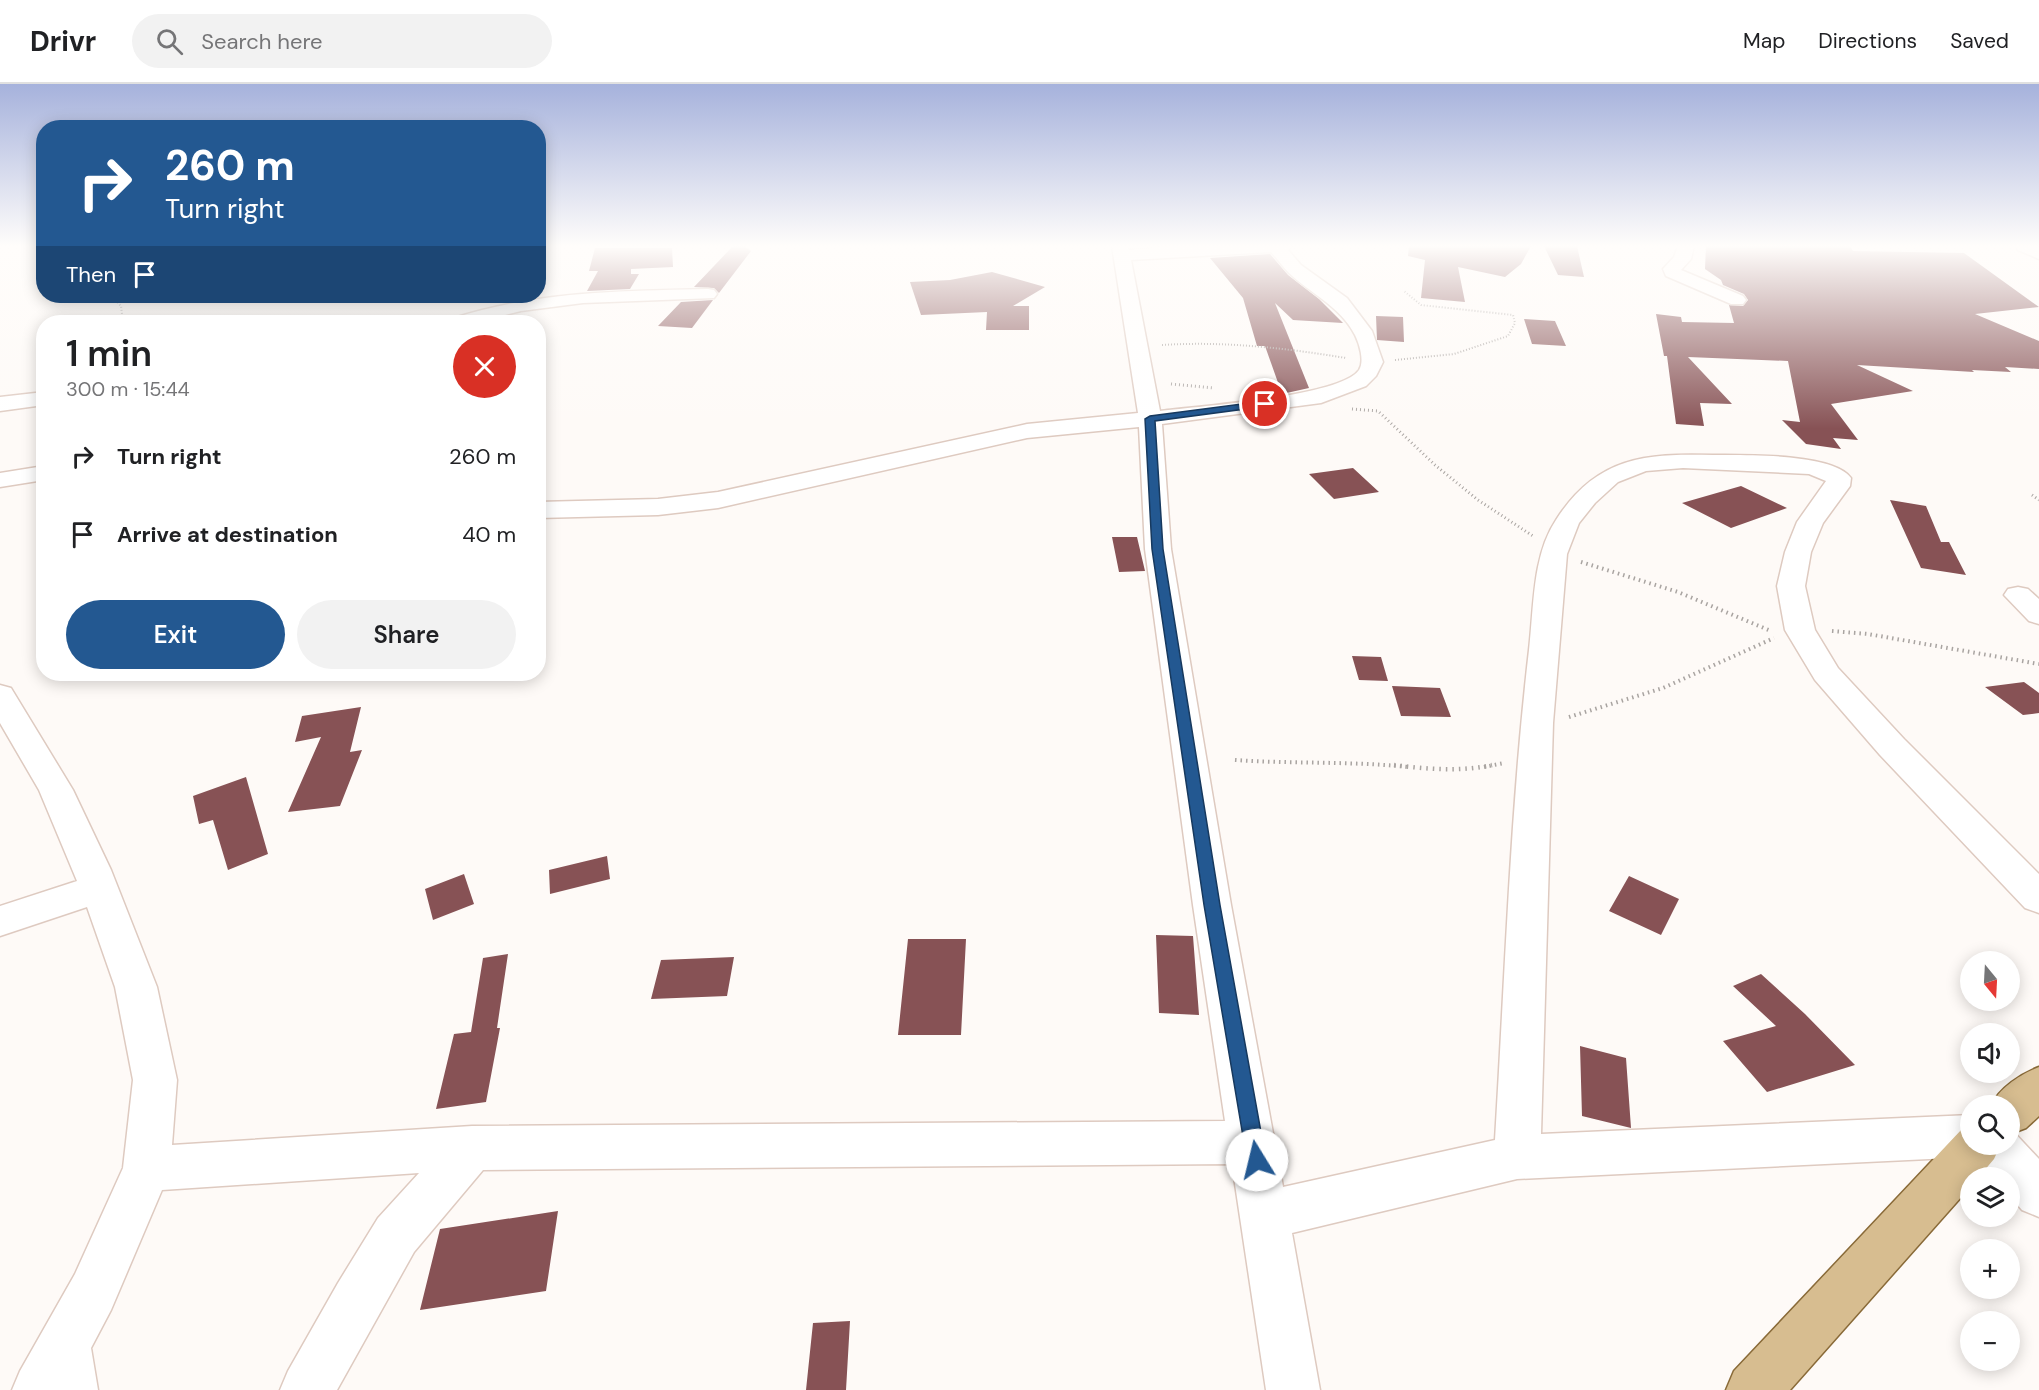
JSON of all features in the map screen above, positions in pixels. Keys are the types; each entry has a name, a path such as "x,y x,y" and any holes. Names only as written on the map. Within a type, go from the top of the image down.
{"main road":[{"path":"2020,1104 2039,1087"},
{"path":"1753,1390 1968,1155"}],"street":[{"path":"482,315 505,307"},
{"path":"1131,307 1148,406 1158,549 1212,905 1254,1142 1293,1390"},
{"path":"546,510 658,507 718,500 1148,406 1321,397 1359,382 1369,372 1373,362 1365,335 1344,307"},
{"path":"0,404 36,399"},
{"path":"1517,1157 1535,755 1554,554 1567,522 1586,498 1609,477 1642,464 1683,461 1813,467 1839,478 1838,486 1810,522 1798,552 1791,586 1800,630 1826,672 1892,747 2039,898"},
{"path":"0,480 36,474"},
{"path":"2018,595 2039,615"},
{"path":"0,695 56,790 99,888 136,987 154,1080 147,1169 58,1375"},
{"path":"0,921 99,888"},
{"path":"1266,1215 1517,1157 1960,1137"},
{"path":"147,1169 472,1148 1254,1142"},
{"path":"307,1390 356,1301 396,1235 472,1148"},
{"path":"2005,1155 2039,1194"}],"path":[{"path":"1148,406 1154,383 1219,388"},
{"path":"1235,760 1299,764 1370,763 1408,767 1479,768 1535,755 1560,719 1663,688 1780,635 1726,609 1681,592 1554,554 1532,535 1478,500 1435,465 1378,411 1347,408"},
{"path":"2032,495 2039,500"},
{"path":"1800,630 1868,634 2039,664"}],"building":[{"path":"676,307 708,307 692,328 658,326"},
{"path":"918,307 1029,307 1029,330 986,330 987,312 921,315"},
{"path":"1246,307 1277,307 1309,388 1282,394 1265,346 1257,346"},
{"path":"1279,307 1327,307 1343,323 1293,320"},
{"path":"1730,307 2039,307 1975,314 2039,341 2039,369 2005,367 2011,372 1972,370 1974,372 1857,365 1913,391 1831,404 1858,440 1833,438 1841,449 1806,444 1782,420 1800,422 1788,361 1688,357 1732,404 1700,403 1704,426 1676,424 1667,356 1664,356 1656,314 1681,317 1682,322 1734,323"},
{"path":"1376,316 1403,317 1404,342 1377,340"},
{"path":"1524,319 1555,321 1566,346 1532,344"},
{"path":"1353,468 1379,492 1334,499 1309,474"},
{"path":"1741,486 1787,508 1731,528 1682,503"},
{"path":"1890,500 1926,506 1941,542 1949,542 1966,575 1921,568"},
{"path":"1112,537 1137,537 1145,571 1119,572"},
{"path":"1352,656 1381,657 1388,681 1359,680"},
{"path":"2024,682 2039,693 2039,713 2023,715 1985,687"},
{"path":"1392,686 1440,688 1451,717 1401,716"},
{"path":"361,707 350,752 362,750 340,806 288,812 321,737 295,742 302,716"},
{"path":"246,777 268,854 228,870 213,820 199,824 193,796"},
{"path":"607,856 610,879 550,894 549,870"},
{"path":"464,874 474,904 433,920 425,889"},
{"path":"1629,876 1679,899 1661,935 1609,911"},
{"path":"1156,935 1193,936 1199,1015 1159,1013"},
{"path":"908,939 966,939 961,1035 898,1035"},
{"path":"508,954 497,1028 500,1028 486,1102 436,1109 454,1034 471,1032 483,958"},
{"path":"734,957 727,996 651,999 661,960"},
{"path":"1761,974 1805,1014 1855,1065 1767,1092 1723,1041 1776,1026 1733,986"},
{"path":"1580,1046 1626,1058 1631,1128 1582,1116"},
{"path":"558,1211 546,1291 420,1310 440,1229"},
{"path":"850,1321 846,1390 806,1390 813,1323"}],"route":[{"path":"1257,1160 1212,905 1158,549 1150,419 1265,404"}]}
